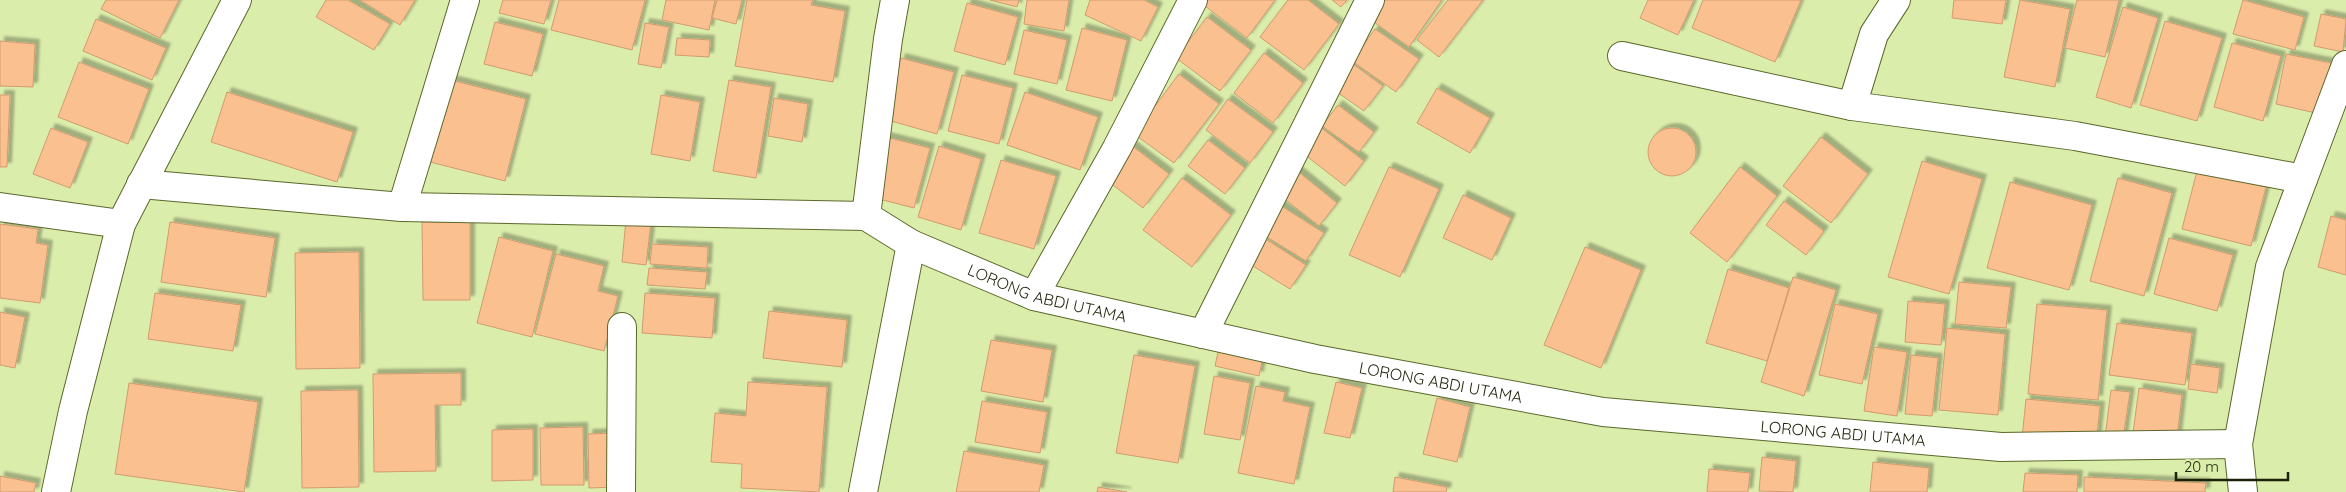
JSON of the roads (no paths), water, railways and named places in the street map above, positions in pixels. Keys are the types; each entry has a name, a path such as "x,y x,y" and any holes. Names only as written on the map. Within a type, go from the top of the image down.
{"street":[{"path":"56,492 73,411 121,224 237,0"},
{"path":"402,207 465,0"},
{"path":"141,184 402,207 866,216 888,39 895,0"},
{"path":"1034,296 1117,148 1193,0"},
{"path":"1203,334 1370,0"},
{"path":"1852,106 1874,34 1896,0"},
{"path":"1622,56 1852,106 2075,136 2303,179"},
{"path":"2243,492 2238,444 2270,267 2346,65"},
{"path":"0,207 121,224"},
{"name":"LORONG ABDI UTAMA","path":"866,216 912,244 1034,296 1315,359 1603,412 2001,447 2238,444"},
{"path":"863,492 912,244"},
{"path":"621,492 622,327"}]}
